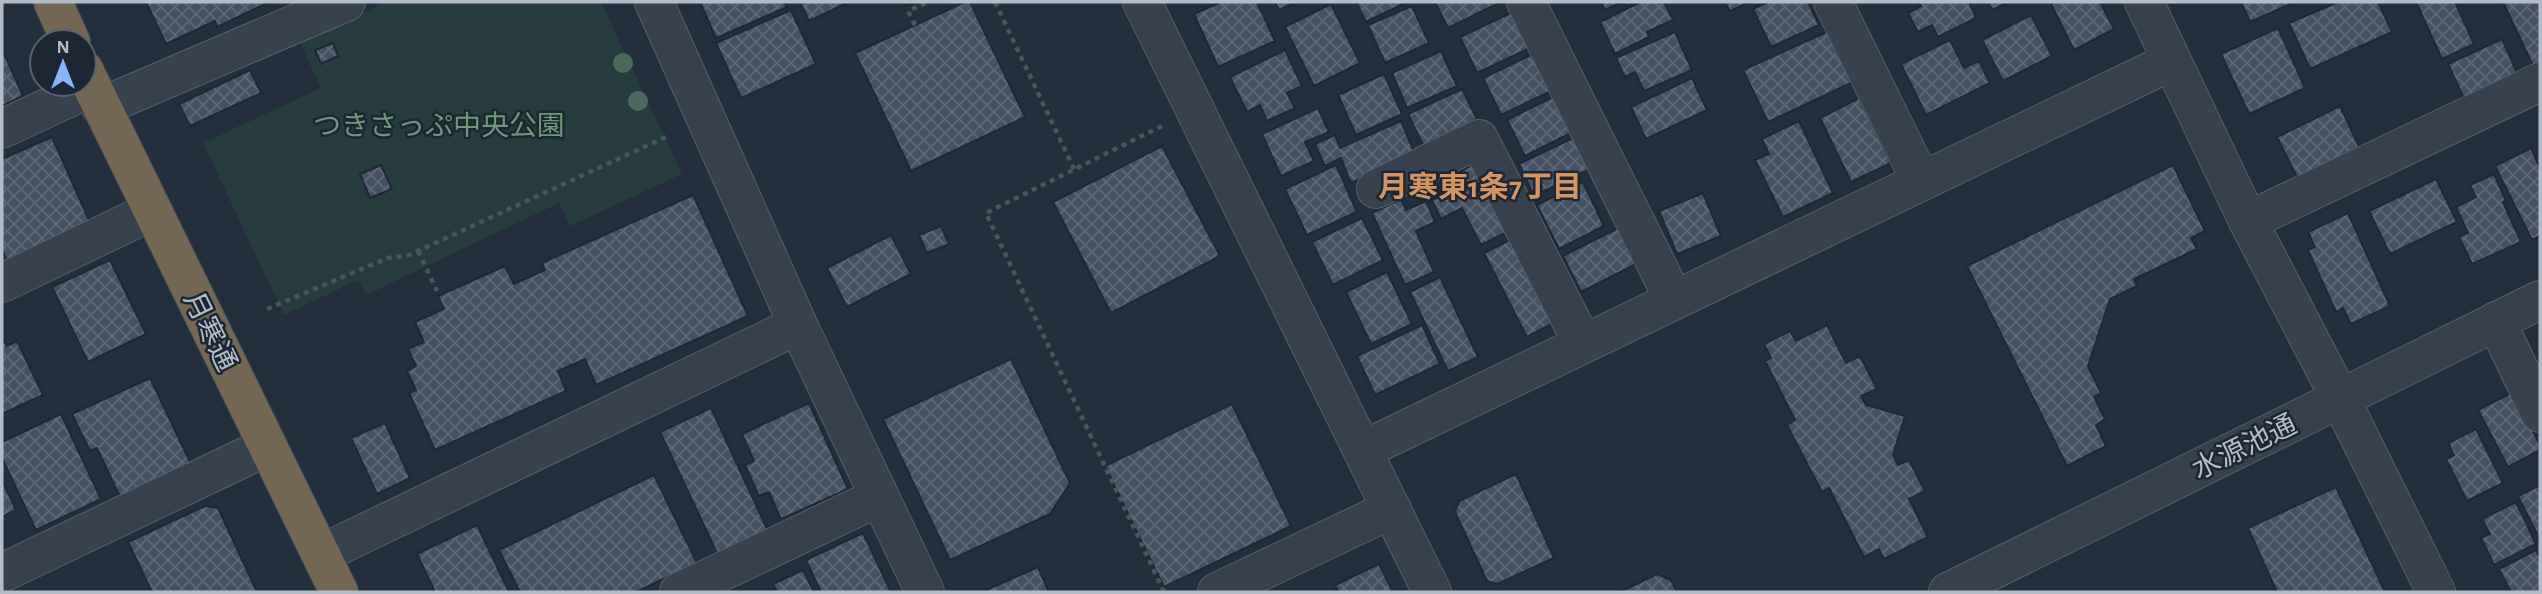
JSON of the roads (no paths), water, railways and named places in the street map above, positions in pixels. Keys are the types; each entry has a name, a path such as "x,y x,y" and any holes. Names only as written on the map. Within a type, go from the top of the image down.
{"highway":[{"path":"52,2 64,28"},
{"name":"月寒通","path":"97,98 340,592"}],"street":[{"path":"98,86 346,2"},
{"path":"654,2 798,326 925,592"},
{"path":"1142,2 1433,592"},
{"path":"1526,2 1674,300"},
{"path":"1833,2 1921,181"},
{"path":"2144,2 2248,220 2436,592"},
{"path":"1363,450 2172,61"},
{"path":"2248,220 2540,82"},
{"path":"2,129 70,98"},
{"path":"1376,189 1479,139 1583,344"},
{"path":"2,283 152,211"},
{"name":"水源池通","path":"1948,592 2540,300"},
{"path":"2496,321 2540,412"},
{"path":"321,554 798,326"},
{"path":"2,573 268,446"},
{"path":"679,592 879,497"},
{"path":"1217,592 1392,509"}],"district":[{"name":"月寒東1条7丁目","path":"1480,187"}],"park label":[{"name":"つきさっぷ中央公園","path":"439,125"}]}
